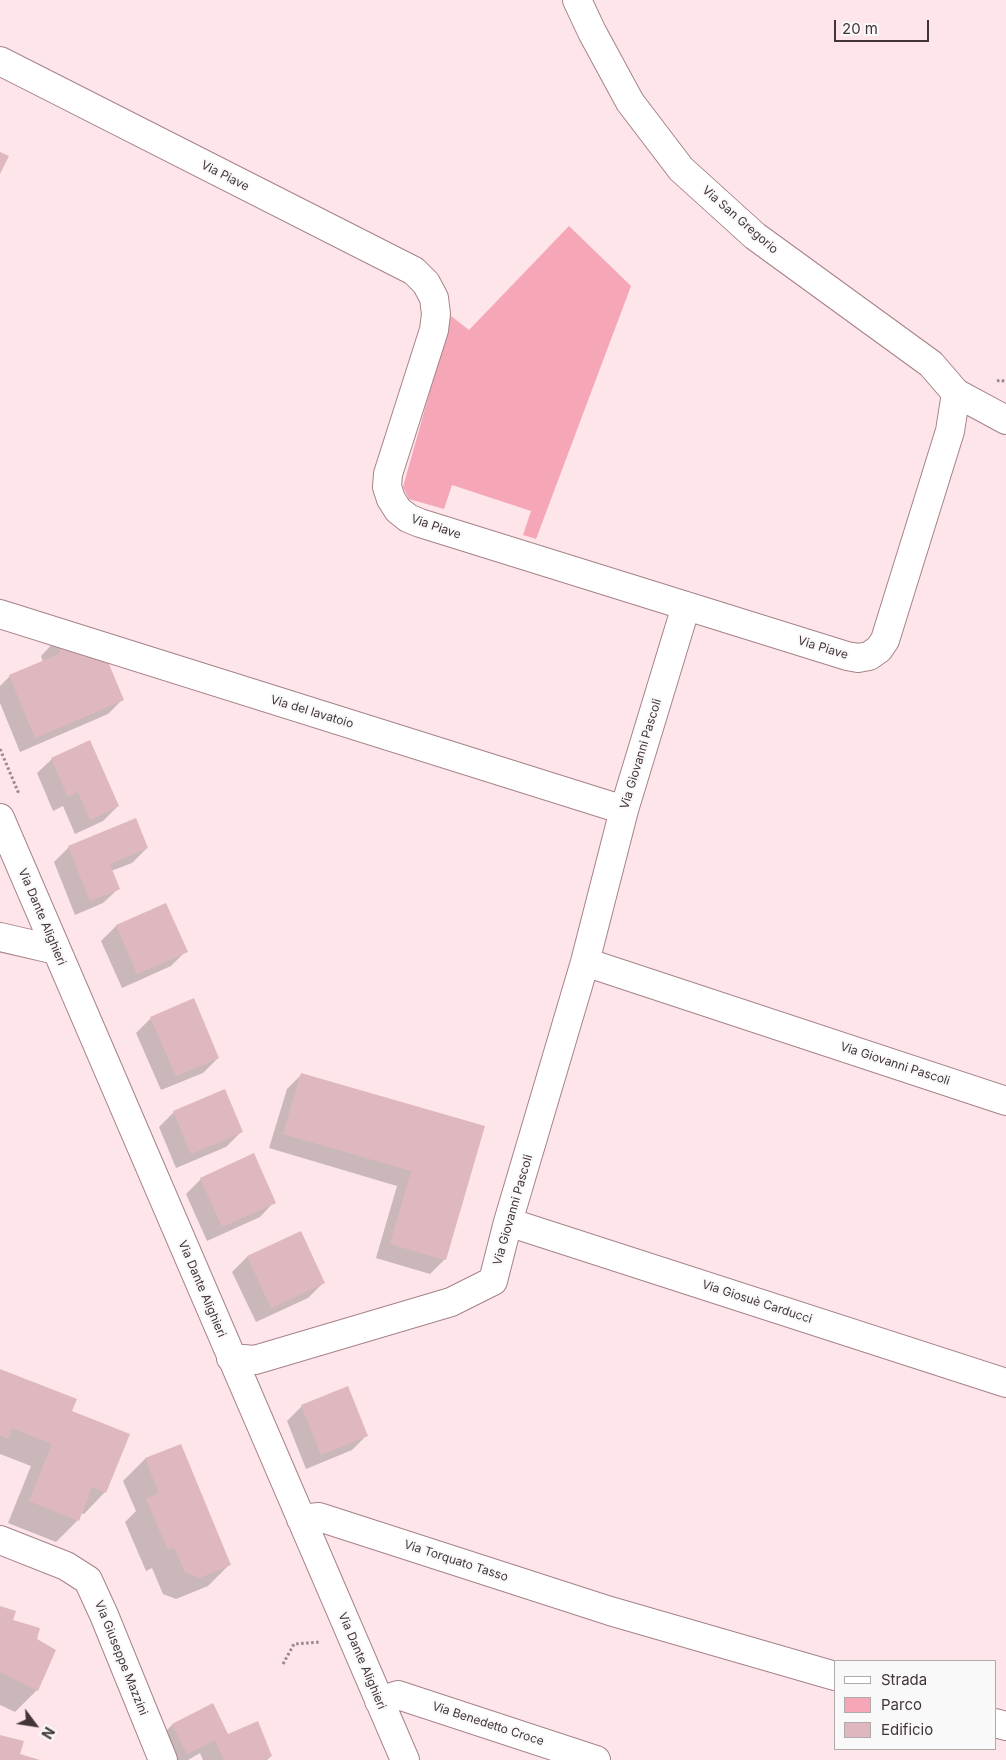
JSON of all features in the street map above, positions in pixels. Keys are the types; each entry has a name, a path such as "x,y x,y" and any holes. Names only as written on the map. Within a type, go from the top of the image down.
{"street":[{"name":"Via San Gregorio","path":"577,0 630,102 681,169 755,236 931,364 956,393"},
{"name":"Via Piave","path":"0,60 414,272 426,283 434,298 436,314 434,330 388,474 387,486 391,499 398,510 408,518 847,656 858,658 869,656 885,640 950,431 956,393"},
{"path":"956,393 1006,420"},
{"name":"Via Giovanni Pascoli","path":"232,1358 255,1360 451,1302 493,1280 508,1222 585,962 624,810 686,606"},
{"name":"Via del lavatoio","path":"0,614 624,810"},
{"name":"Via Dante Alighieri","path":"0,818 405,1760"},
{"path":"0,937 56,950"},
{"name":"Via Giovanni Pascoli","path":"585,962 1006,1101"},
{"name":"Via Giosuè Carducci","path":"508,1222 1006,1383"},
{"name":"Via Torquato Tasso","path":"301,1519 319,1517 610,1611 834,1676"},
{"name":"Via Giuseppe Mazzini","path":"0,1540 66,1566 88,1580 163,1760"},
{"name":"Via Benedetto Croce","path":"379,1701 398,1695 596,1760"}],"path":[{"path":"283,1664 294,1644 329,1641"}],"green space":[{"path":"569,226 631,286 536,539 523,535 531,511 452,485 444,509 409,499 403,487 451,316 469,330"}],"building":[{"path":"0,152 9,156 0,174"},
{"path":"55,640 106,657 124,700 35,738 9,675 61,653"},
{"path":"90,740 119,806 90,820 78,792 68,797 51,758"},
{"path":"136,818 148,848 110,864 120,889 90,901 68,846"},
{"path":"166,903 188,952 137,974 116,925"},
{"path":"194,998 219,1058 176,1076 150,1017"},
{"path":"301,1073 485,1126 446,1260 390,1244 411,1171 283,1134"},
{"path":"225,1089 243,1132 191,1154 173,1111"},
{"path":"254,1153 276,1203 222,1227 200,1178"},
{"path":"301,1231 325,1283 271,1308 247,1256"},
{"path":"0,1369 77,1399 72,1411 130,1434 106,1493 92,1487 79,1521 29,1501 52,1444 12,1428 8,1439 0,1435"},
{"path":"348,1386 368,1436 321,1455 301,1405"},
{"path":"181,1444 231,1565 199,1578 185,1572 174,1547 168,1550 146,1499 159,1493 145,1458"},
{"path":"0,1606 16,1611 13,1620 40,1628 37,1639 56,1650 38,1691 0,1672"},
{"path":"213,1703 228,1734 258,1721 272,1756 263,1760 224,1760 215,1740 187,1754 172,1724"},
{"path":"0,1735 24,1741 20,1754 40,1760 0,1760"}]}
